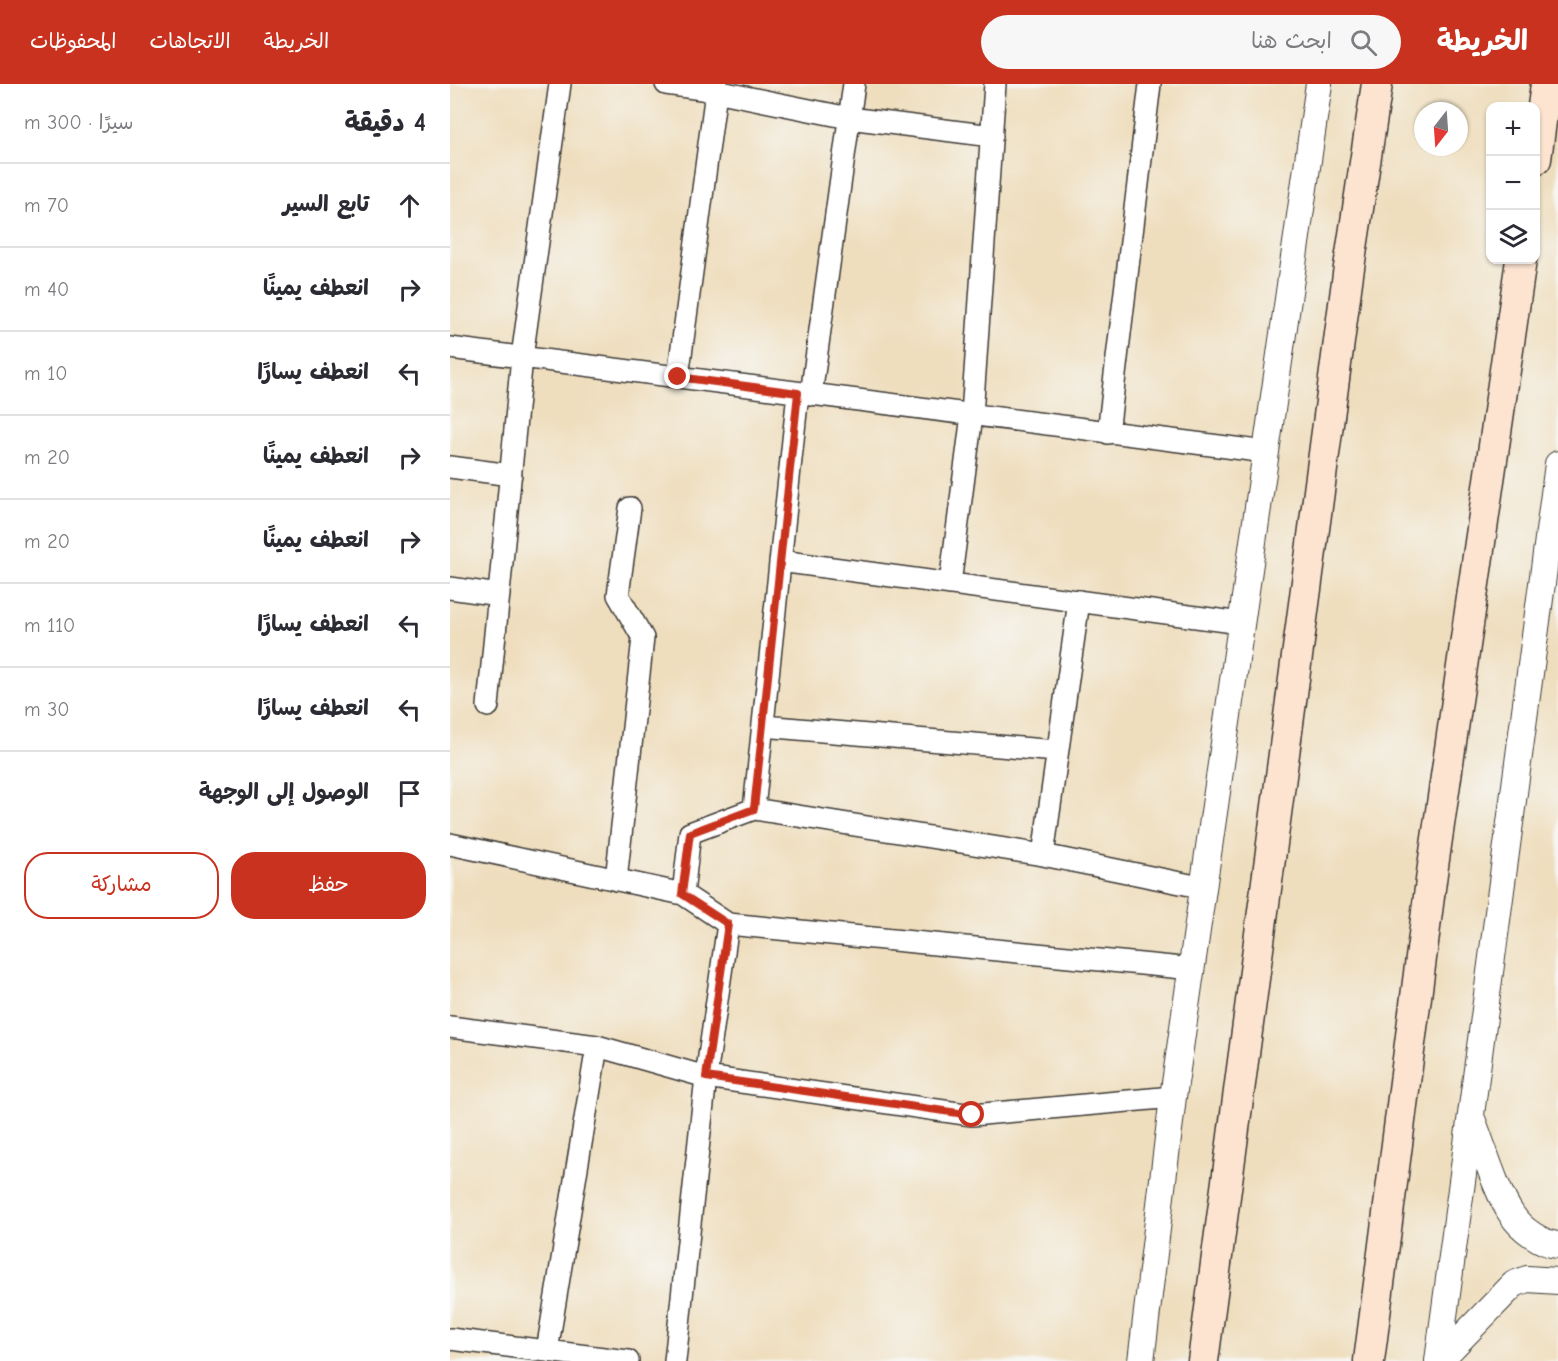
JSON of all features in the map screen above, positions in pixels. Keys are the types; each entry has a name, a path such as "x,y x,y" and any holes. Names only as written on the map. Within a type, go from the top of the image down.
{"main road":[{"path":"1203,1361 1347,285 1377,84"},
{"path":"1536,156 1546,84"},
{"path":"1369,1361 1432,873 1520,264"}],"street":[{"path":"488,706 522,357 560,84"},
{"path":"666,84 717,88 849,118 992,136"},
{"path":"754,809 780,561 804,394 854,84"},
{"path":"950,584 972,415 995,84"},
{"path":"1108,433 1150,84"},
{"path":"1142,1361 1173,1097 1319,84"},
{"path":"678,377 717,88"},
{"path":"450,348 1266,452"},
{"path":"1438,1361 1558,464"},
{"path":"450,467 510,475"},
{"path":"616,880 643,638 618,595 630,508"},
{"path":"780,561 1240,623"},
{"path":"450,588 499,595"},
{"path":"1043,855 1079,601"},
{"path":"763,726 1057,751"},
{"path":"682,894 690,833 754,809 1043,855 1204,888"},
{"path":"450,844 682,894 728,924 1193,969"},
{"path":"675,1361 706,1077 728,924"},
{"path":"450,1027 597,1046 706,1077 972,1115 1173,1097"},
{"path":"547,1351 597,1046"},
{"path":"1470,1114 1512,1217 1547,1244 1558,1245"},
{"path":"1438,1361 1514,1284 1527,1279 1558,1281"},
{"path":"450,1339 628,1361"}],"route":[{"path":"678,377 798,393 754,809 690,833 682,894 728,924 706,1077 972,1115"}]}
